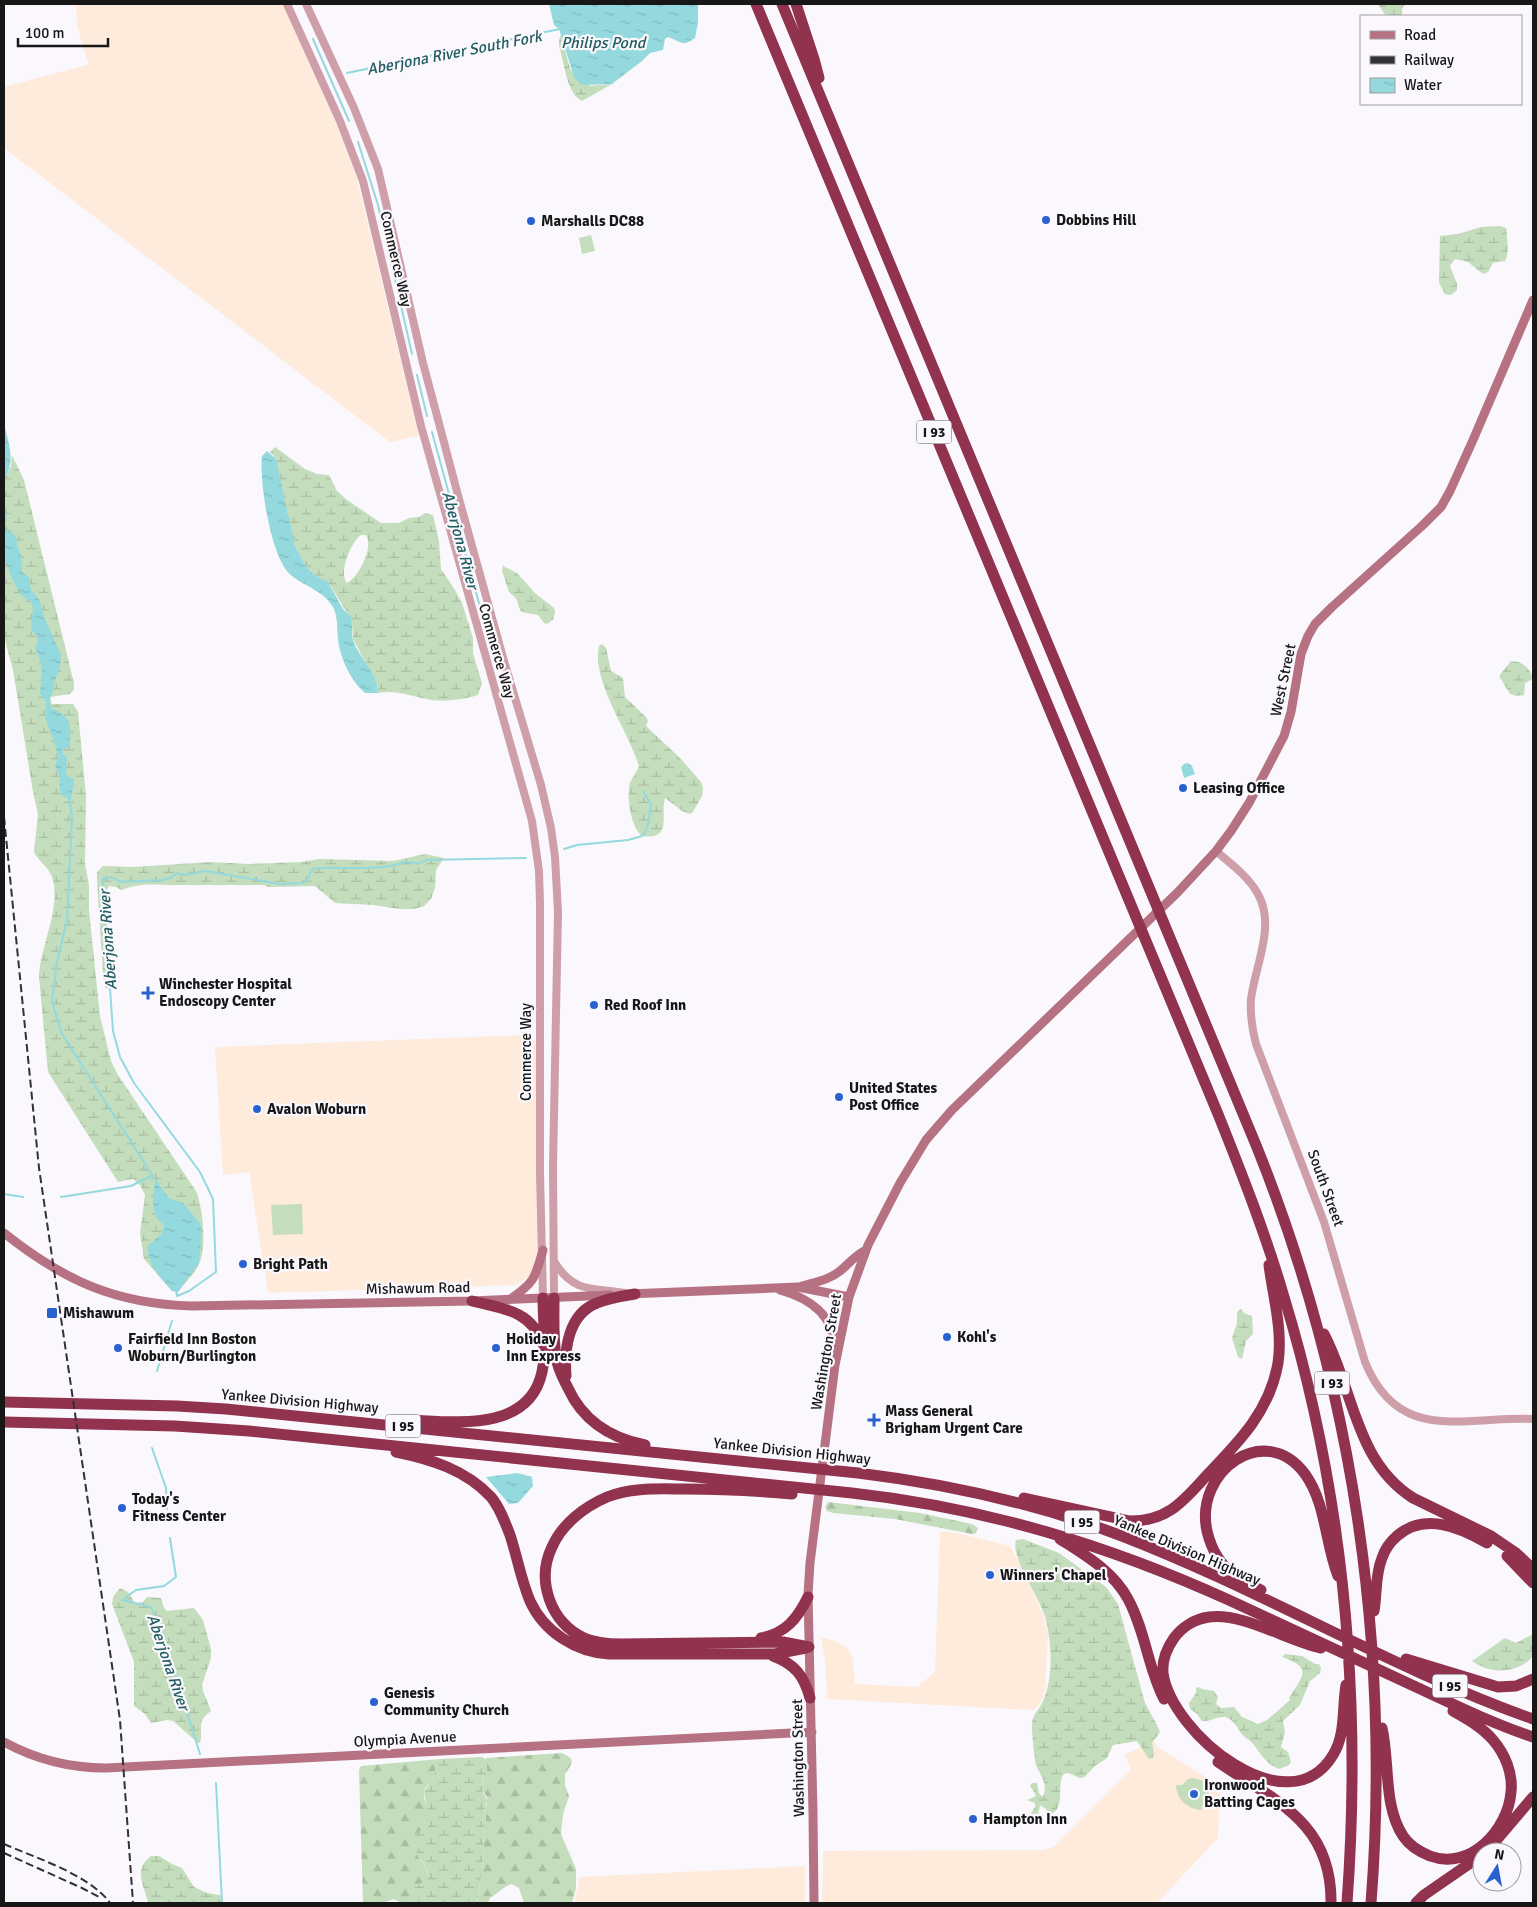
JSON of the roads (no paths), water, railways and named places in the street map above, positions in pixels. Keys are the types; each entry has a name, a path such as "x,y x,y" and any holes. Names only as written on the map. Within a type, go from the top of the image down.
{"highway":[{"name":"I 93","path":"756,4 1234,1155 1266,1241 1293,1327 1314,1412 1333,1512 1344,1590 1350,1664 1349,1679"},
{"name":"I 93","path":"782,4 1265,1165 1294,1248 1336,1397 1349,1462 1364,1557 1376,1691 1376,1814 1371,1903"},
{"path":"796,4 814,59 827,111"},
{"path":"946,1486 1013,1496 1130,1521 1143,1521 1158,1517 1177,1506 1245,1435 1262,1409 1272,1386 1278,1360 1279,1335 1266,1241"},
{"path":"568,1388 565,1363 566,1350 570,1332 578,1318 595,1304 635,1294"},
{"path":"302,1416 456,1421 494,1419 518,1408 533,1394 542,1372 549,1298"},
{"path":"549,1298 559,1370 574,1401 587,1418 613,1436 634,1443 715,1458"},
{"path":"472,1301 516,1312 526,1318 537,1333 543,1352"},
{"path":"1315,1317 1334,1353 1367,1444 1374,1459 1386,1474 1401,1489 1420,1502 1499,1540 1533,1569"},
{"name":"Yankee Division Highway","path":"4,1402 177,1406 302,1416 858,1473 946,1486 1054,1513 1120,1536 1175,1558 1464,1692 1533,1719"},
{"name":"Yankee Division Highway","path":"4,1422 198,1427 874,1495 960,1509 1045,1530 1101,1548 1170,1574 1502,1726 1533,1737"},
{"path":"335,1440 434,1462 455,1470 476,1482 492,1498 504,1519 528,1593 538,1614 554,1632 574,1645 593,1652 609,1654 764,1654 785,1653 809,1647"},
{"path":"1298,1615 1264,1591 1234,1575 1220,1561 1210,1543 1205,1518 1207,1499 1215,1479 1236,1459 1254,1453 1272,1453 1286,1458 1301,1470 1311,1484 1316,1496 1331,1559 1344,1590"},
{"path":"809,1647 786,1643 610,1644 598,1642 581,1636 560,1619 554,1610 548,1595 546,1570 548,1557 555,1540 564,1528 584,1510 606,1498 632,1490 739,1490 800,1494 874,1495"},
{"path":"1372,1630 1382,1555 1396,1536 1415,1525 1443,1524 1480,1538 1513,1561 1533,1583"},
{"path":"1045,1530 1098,1564 1121,1589 1134,1613 1161,1692 1187,1734 1217,1761 1285,1805 1303,1823 1317,1844 1326,1866 1331,1903"},
{"path":"736,1643 764,1638 786,1629 797,1617 808,1597"},
{"path":"1340,1652 1307,1645 1238,1621 1220,1617 1209,1617 1193,1622 1177,1635 1166,1653 1163,1673 1169,1692 1178,1709 1207,1744 1246,1770 1270,1780 1285,1782 1300,1781 1312,1776 1326,1765 1333,1755 1342,1731 1343,1704 1349,1679"},
{"path":"1368,1648 1498,1687 1520,1685 1533,1679"},
{"path":"764,1654 781,1659 795,1668 803,1677 810,1698"},
{"path":"1347,1903 1353,1795 1349,1679"},
{"path":"1376,1704 1386,1747 1392,1808 1403,1835 1417,1850 1438,1858 1456,1859 1473,1852 1490,1838 1506,1811 1511,1792 1510,1773 1506,1762 1495,1742 1485,1731 1409,1684"},
{"path":"1495,1842 1533,1797"},
{"path":"1416,1903 1424,1895 1472,1863"}],"main road":[{"name":"West Street","path":"1087,980 1178,892 1216,851 1249,803 1281,742 1291,712 1301,654 1308,636 1332,607 1423,525 1441,506 1470,448 1533,300"},
{"name":"Washington Street","path":"814,1903 808,1597 815,1517 834,1365 849,1298 866,1250 900,1183 931,1134 981,1080 1087,980"},
{"name":"Mishawum Road","path":"4,1233 42,1262 94,1288 124,1298 175,1305 509,1300 798,1287 849,1298"},
{"path":"509,1300 534,1280 543,1250"},
{"path":"798,1287 832,1276 846,1266 857,1254 866,1250"},
{"path":"768,1288 800,1297 820,1309 828,1322 833,1336 835,1344 834,1365"},
{"name":"Olympia Avenue","path":"4,1742 48,1761 78,1767 106,1768 812,1732"}],"street":[{"name":"Commerce Way","path":"288,4 340,122 363,181 421,426 487,665 530,810 538,860 540,903 540,1173 543,1250 549,1298"},
{"name":"Commerce Way","path":"306,4 354,108 378,169 424,363 459,499 508,677 541,785 551,828 555,857 558,912 553,1167 554,1263 549,1298"},
{"name":"South Street","path":"1216,851 1247,878 1259,895 1263,905 1265,919 1264,936 1251,1001 1252,1024 1256,1044 1324,1222 1342,1277 1365,1362 1372,1379 1383,1393 1398,1406 1414,1416 1428,1420 1458,1422 1533,1419"},
{"path":"554,1263 565,1278 578,1286 635,1294"}],"water":[{"name":"Philips Pond","path":"549,4 698,4 698,23 695,38 687,43 681,43 668,37 665,39 663,50 650,53 612,84 585,85 579,83 574,77 559,29 554,25"},
{"path":"4,424 11,459 8,473 4,480"},
{"path":"267,451 276,459 295,546 306,566 314,575 328,582 343,609 351,617 353,640 372,672 378,693 365,693 347,669 339,646 337,620 330,603 321,594 292,576 285,568 278,554 272,538 262,483 262,456"},
{"path":"4,513 7,516 5,528 16,536 21,556 22,572 29,578 31,590 40,601 44,617 61,655 60,668 49,701 51,708 63,715 69,723 69,747 64,749 62,755 67,756 66,774 74,780 71,800 61,795 60,777 55,767 58,757 56,747 45,718 46,702 40,694 41,665 35,649 38,641 37,635 31,630 33,607 30,601 21,595 13,581 4,557"},
{"path":"1188,763 1192,766 1195,774 1184,778 1181,767"},
{"path":"156,1180 169,1198 183,1203 200,1223 202,1230 199,1263 178,1292 172,1291 159,1276 149,1259 148,1246 161,1234 164,1226 156,1217 154,1210"},
{"path":"517,1473 532,1477 533,1486 518,1503 509,1504 486,1477"}],"waterway":[{"name":"Aberjona River South Fork","path":"347,73 560,29"},
{"name":"Aberjona River South Fork","path":"313,39 349,121"},
{"name":"Aberjona River","path":"358,142 378,205 412,354"},
{"name":"Aberjona River","path":"417,375 427,416"},
{"name":"Aberjona River","path":"432,432 491,647"},
{"name":"Aberjona River","path":"564,849 577,845 628,840 642,836 648,825 651,805 643,791"},
{"path":"69,799 72,816 67,920 57,962 52,1002 62,1034 156,1181"},
{"name":"Aberjona River","path":"176,1290 177,1296 189,1291 216,1272 213,1199 200,1172 134,1083 120,1057 113,1031 102,899 103,879 110,877 122,882 163,880 177,873 184,875 205,871 280,884 303,883 313,869 318,868 382,867 406,862 417,864 427,860 526,858"},
{"path":"61,1197 131,1186 153,1175"},
{"path":"4,1194 23,1197"},
{"name":"Aberjona River","path":"157,1371 172,1321"},
{"name":"Aberjona River","path":"152,1448 166,1488 167,1509"},
{"name":"Aberjona River","path":"170,1538 176,1577 164,1586 136,1590 122,1600 151,1607 161,1630 200,1754"},
{"name":"Aberjona River","path":"216,1783 222,1903"}],"railway":[{"path":"4,817 39,1168 120,1720 133,1903"},
{"path":"4,1844 62,1868 90,1884 110,1903"},
{"path":"4,1853 101,1898"}],"place":[{"name":"Dobbins Hill","path":"1046,220"},
{"name":"Marshalls DC88","path":"531,221"},
{"name":"Leasing Office","path":"1183,788"},
{"name":"Winchester Hospital Endoscopy Center","path":"148,993"},
{"name":"Red Roof Inn","path":"594,1005"},
{"name":"United States Post Office","path":"839,1097"},
{"name":"Avalon Woburn","path":"257,1109"},
{"name":"Bright Path","path":"243,1264"},
{"name":"Mishawum","path":"52,1313"},
{"name":"Kohl's","path":"947,1337"},
{"name":"Fairfield Inn Boston Woburn/Burlington","path":"118,1348"},
{"name":"Holiday Inn Express","path":"496,1348"},
{"name":"Mass General Brigham Urgent Care","path":"874,1420"},
{"name":"Today's Fitness Center","path":"122,1508"},
{"name":"Winners' Chapel","path":"990,1575"},
{"name":"Genesis Community Church","path":"374,1702"},
{"name":"Ironwood Batting Cages","path":"1194,1794"},
{"name":"Hampton Inn","path":"973,1819"}]}
